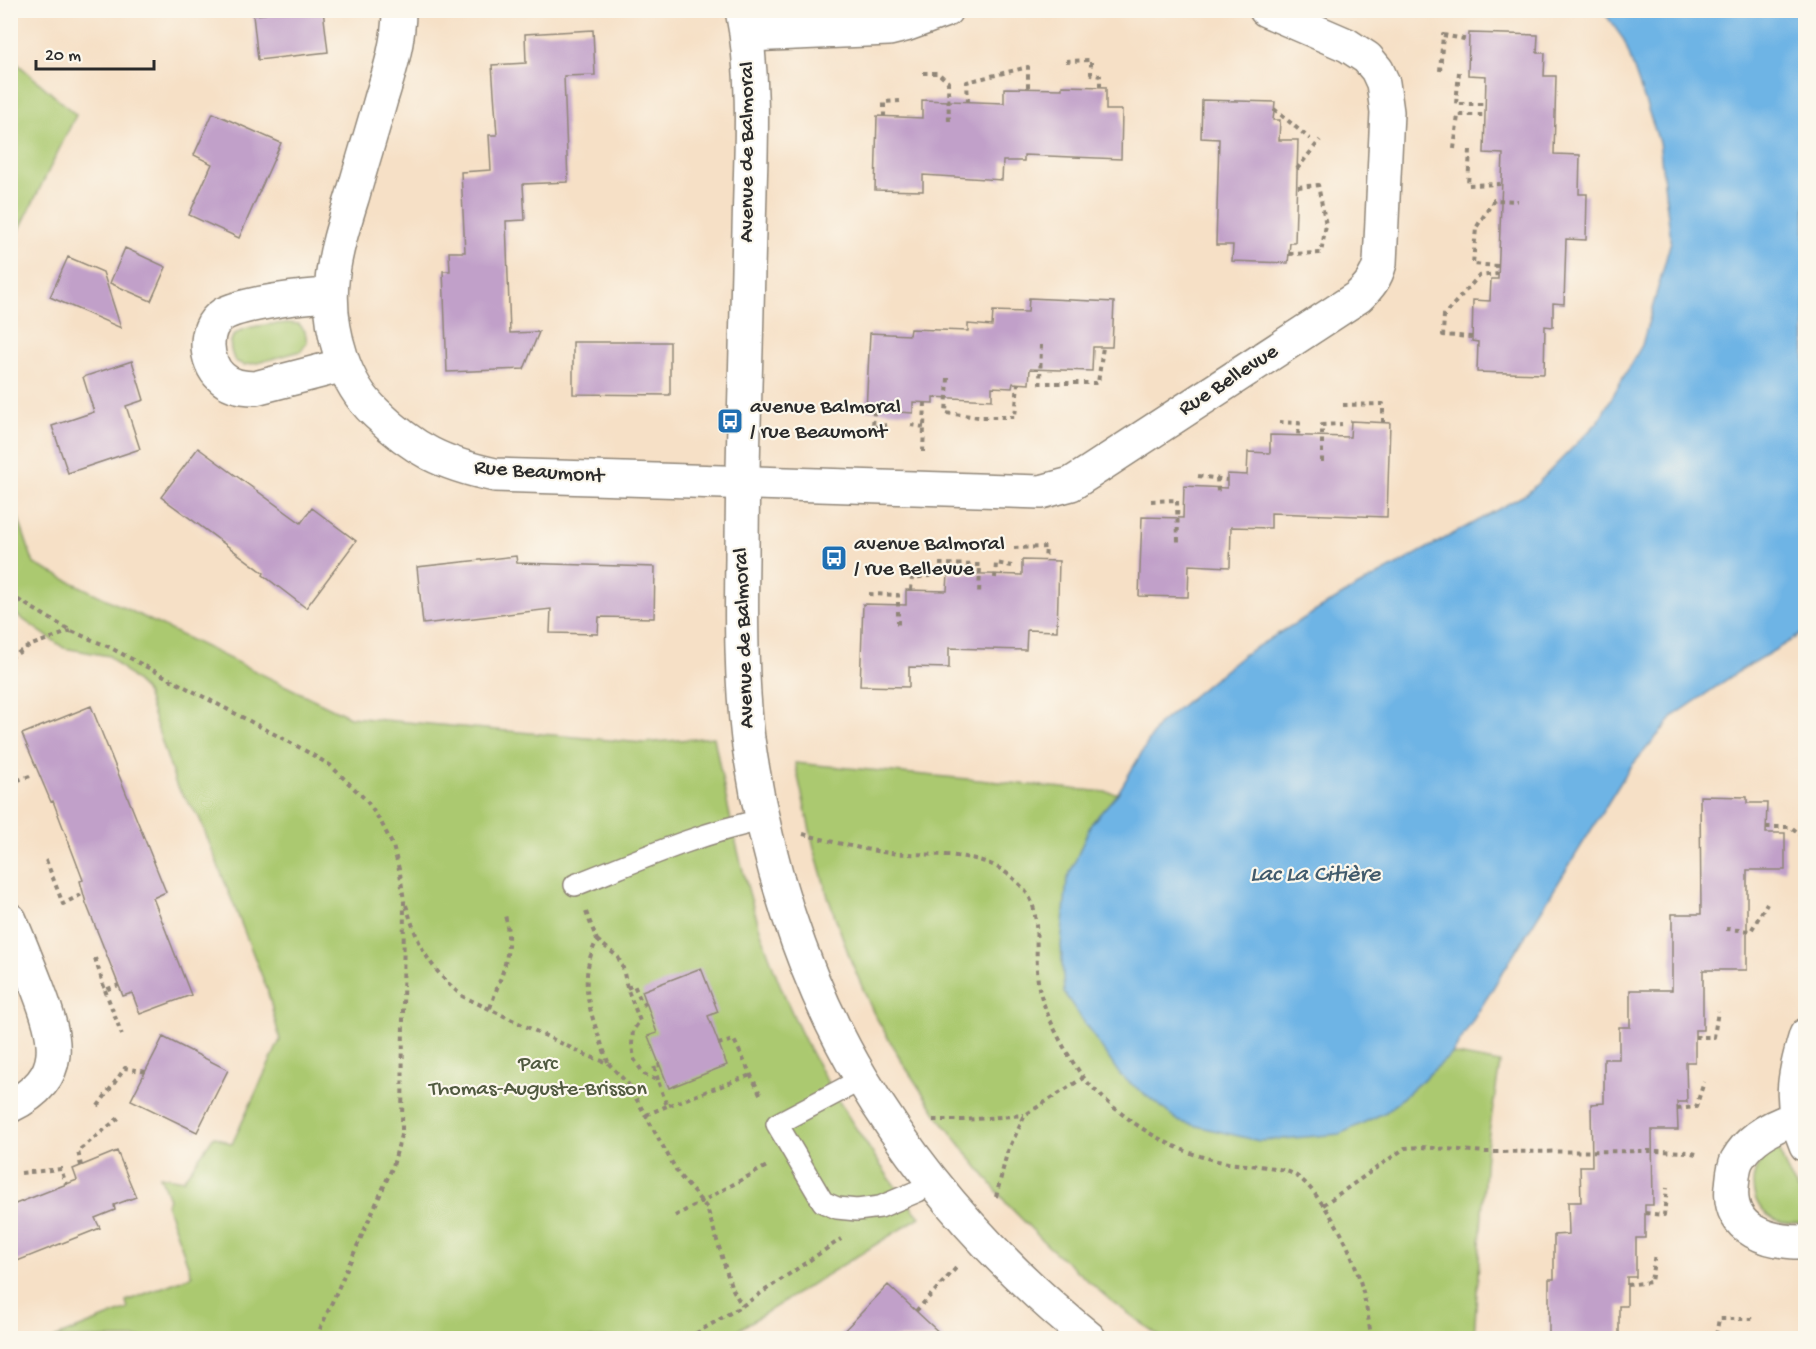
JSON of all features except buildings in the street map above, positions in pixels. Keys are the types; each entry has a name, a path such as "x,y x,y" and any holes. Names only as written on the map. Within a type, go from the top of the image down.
{"street":[{"name":"Rue Beaumont","path":"399,10 395,53 334,258 331,295 334,331 344,365 354,388 388,425 411,444 434,457 463,468 495,475 742,483"},
{"path":"744,23 889,28 905,25 946,10"},
{"name":"Rue Bellevue","path":"742,483 1041,492 1071,484 1349,303 1369,287 1380,263 1387,112 1383,83 1377,70 1367,58 1347,45 1266,10"},
{"name":"Avenue de Balmoral","path":"744,23 751,91 751,151 742,483 742,655 748,737 763,820 781,886 807,964 822,1003 862,1079 932,1179 997,1254 1040,1296 1089,1338"},
{"path":"331,295 290,299 237,309 221,316 208,337 208,351 212,366 220,377 232,385 244,388 255,388 344,365"},
{"path":"10,920 48,1014 53,1035 53,1055 48,1074 38,1089 10,1106"},
{"path":"1806,1035 1794,1074 1794,1101 1801,1131 1769,1128 1737,1160 1731,1190 1734,1206 1741,1221 1754,1233 1770,1240 1806,1242"}],"lane":[{"path":"575,885 698,837 732,826 763,820"},
{"path":"862,1079 777,1124 823,1202 837,1208 857,1210 879,1207 918,1191 932,1179"}],"path":[{"path":"1440,71 1443,35 1469,40"},
{"path":"1066,61 1092,60 1091,74 1100,76 1100,87"},
{"path":"968,102 967,82 1028,67 1028,89"},
{"path":"1459,72 1456,104 1485,104"},
{"path":"923,73 938,73 948,82 950,123"},
{"path":"885,117 884,102 900,102"},
{"path":"1274,110 1310,139"},
{"path":"1454,149 1458,115 1485,115"},
{"path":"1297,169 1320,140"},
{"path":"1470,150 1468,185 1502,184"},
{"path":"1289,254 1321,253 1326,225 1318,185 1297,187"},
{"path":"1498,266 1473,264 1476,228 1494,200 1518,201"},
{"path":"1472,337 1443,335 1444,315 1479,276 1498,274"},
{"path":"1041,345 1040,383 1098,383 1103,347"},
{"path":"948,378 946,413 979,417 1015,417 1018,383"},
{"path":"922,489 925,402"},
{"path":"1343,405 1383,404 1383,422"},
{"path":"874,411 873,427 887,425"},
{"path":"1279,422 1299,423 1298,436"},
{"path":"1322,462 1322,425 1342,424"},
{"path":"911,425 924,427"},
{"path":"1198,476 1227,480"},
{"path":"1217,478 1218,493"},
{"path":"1151,501 1177,500 1178,542"},
{"path":"1014,548 1046,546 1045,560"},
{"path":"995,578 996,563 1012,566"},
{"path":"939,564 980,565 979,596"},
{"path":"911,590 912,578 938,575"},
{"path":"869,594 898,595 898,627"},
{"path":"10,595 71,631 107,646 330,765 366,800 393,846 404,901 402,1131 393,1166 316,1338"},
{"path":"10,658 28,646 71,631"},
{"path":"10,763 18,780 33,775"},
{"path":"1766,827 1791,826 1806,839"},
{"path":"806,834 883,852 973,858 991,864 1009,874 1025,890 1033,903 1040,990 1050,1017 1083,1078 1125,1116 1179,1149 1204,1159 1279,1169 1295,1175 1310,1188 1351,1252 1364,1293 1371,1338"},
{"path":"46,860 63,904 84,893"},
{"path":"404,901 417,940 427,959 445,981 462,996 588,1056 608,1063 628,1083 679,1175 702,1200 712,1220 731,1286 742,1306"},
{"path":"1726,929 1751,932 1767,903"},
{"path":"490,1008 508,954 509,933 505,915"},
{"path":"608,1063 585,991 590,953 597,938 618,957 640,1021 633,1030 634,1059 644,1074 658,1080"},
{"path":"95,958 122,1035"},
{"path":"105,990 119,985"},
{"path":"627,988 634,985 640,999 648,1009"},
{"path":"1695,1037 1714,1037 1718,1011"},
{"path":"718,1044 734,1040 764,1103"},
{"path":"660,1065 654,1066 667,1106"},
{"path":"98,1106 125,1068 146,1072"},
{"path":"646,1115 751,1075"},
{"path":"933,1120 1025,1115 1083,1078"},
{"path":"1677,1109 1696,1107 1704,1082"},
{"path":"996,1197 1007,1153 1025,1115"},
{"path":"81,1166 78,1150 120,1117"},
{"path":"1323,1205 1405,1148 1486,1152 1655,1151 1688,1152 1709,1157"},
{"path":"21,1173 61,1168 66,1184"},
{"path":"675,1215 758,1170"},
{"path":"1645,1213 1664,1215 1667,1188"},
{"path":"688,1338 742,1306 849,1234"},
{"path":"1627,1285 1651,1282 1655,1253"},
{"path":"916,1311 966,1258"},
{"path":"1716,1335 1719,1319 1754,1319"}],"green space":[{"path":"11,58 76,115 11,247"},
{"path":"299,324 305,331 307,342 301,351 244,365 235,361 231,349 232,339 237,333 255,326"},
{"name":"Parc Thomas-Auguste-Brisson","path":"10,494 34,564 350,717 643,743 714,737 736,844 755,915 794,1017 809,1048 861,1136 889,1178 920,1217 725,1338 54,1338 128,1309 126,1301 192,1276 166,1204 169,1199 160,1176 183,1180 214,1136 232,1144 280,1040 267,989 199,817 176,785 145,690 109,656 64,648 11,611"},
{"path":"795,763 1118,793 1091,824 1386,1112 1452,1054 1500,1063 1486,1152 1474,1338 1162,1338 1110,1300 1048,1246 1007,1204 937,1115 904,1065 873,1012 851,961 828,897 814,848"},
{"path":"1772,1148 1779,1151 1789,1175 1805,1201 1805,1222 1788,1223 1774,1219 1763,1211 1756,1200 1753,1188 1754,1174 1761,1160"}],"water":[{"name":"Lac La Citière","path":"1603,11 1805,11 1805,632 1738,672 1675,715 1629,769 1452,1054 1386,1112 1340,1134 1259,1141 1180,1122 1120,1075 1064,993 1061,945 1067,880 1091,824 1118,793 1158,725 1243,655 1351,590 1528,493 1597,423 1642,345 1671,241 1659,142 1624,40"}],"place":[{"name":"avenue Balmoral / rue Beaumont","path":"730,421"},
{"name":"avenue Balmoral / rue Bellevue","path":"834,558"}]}
